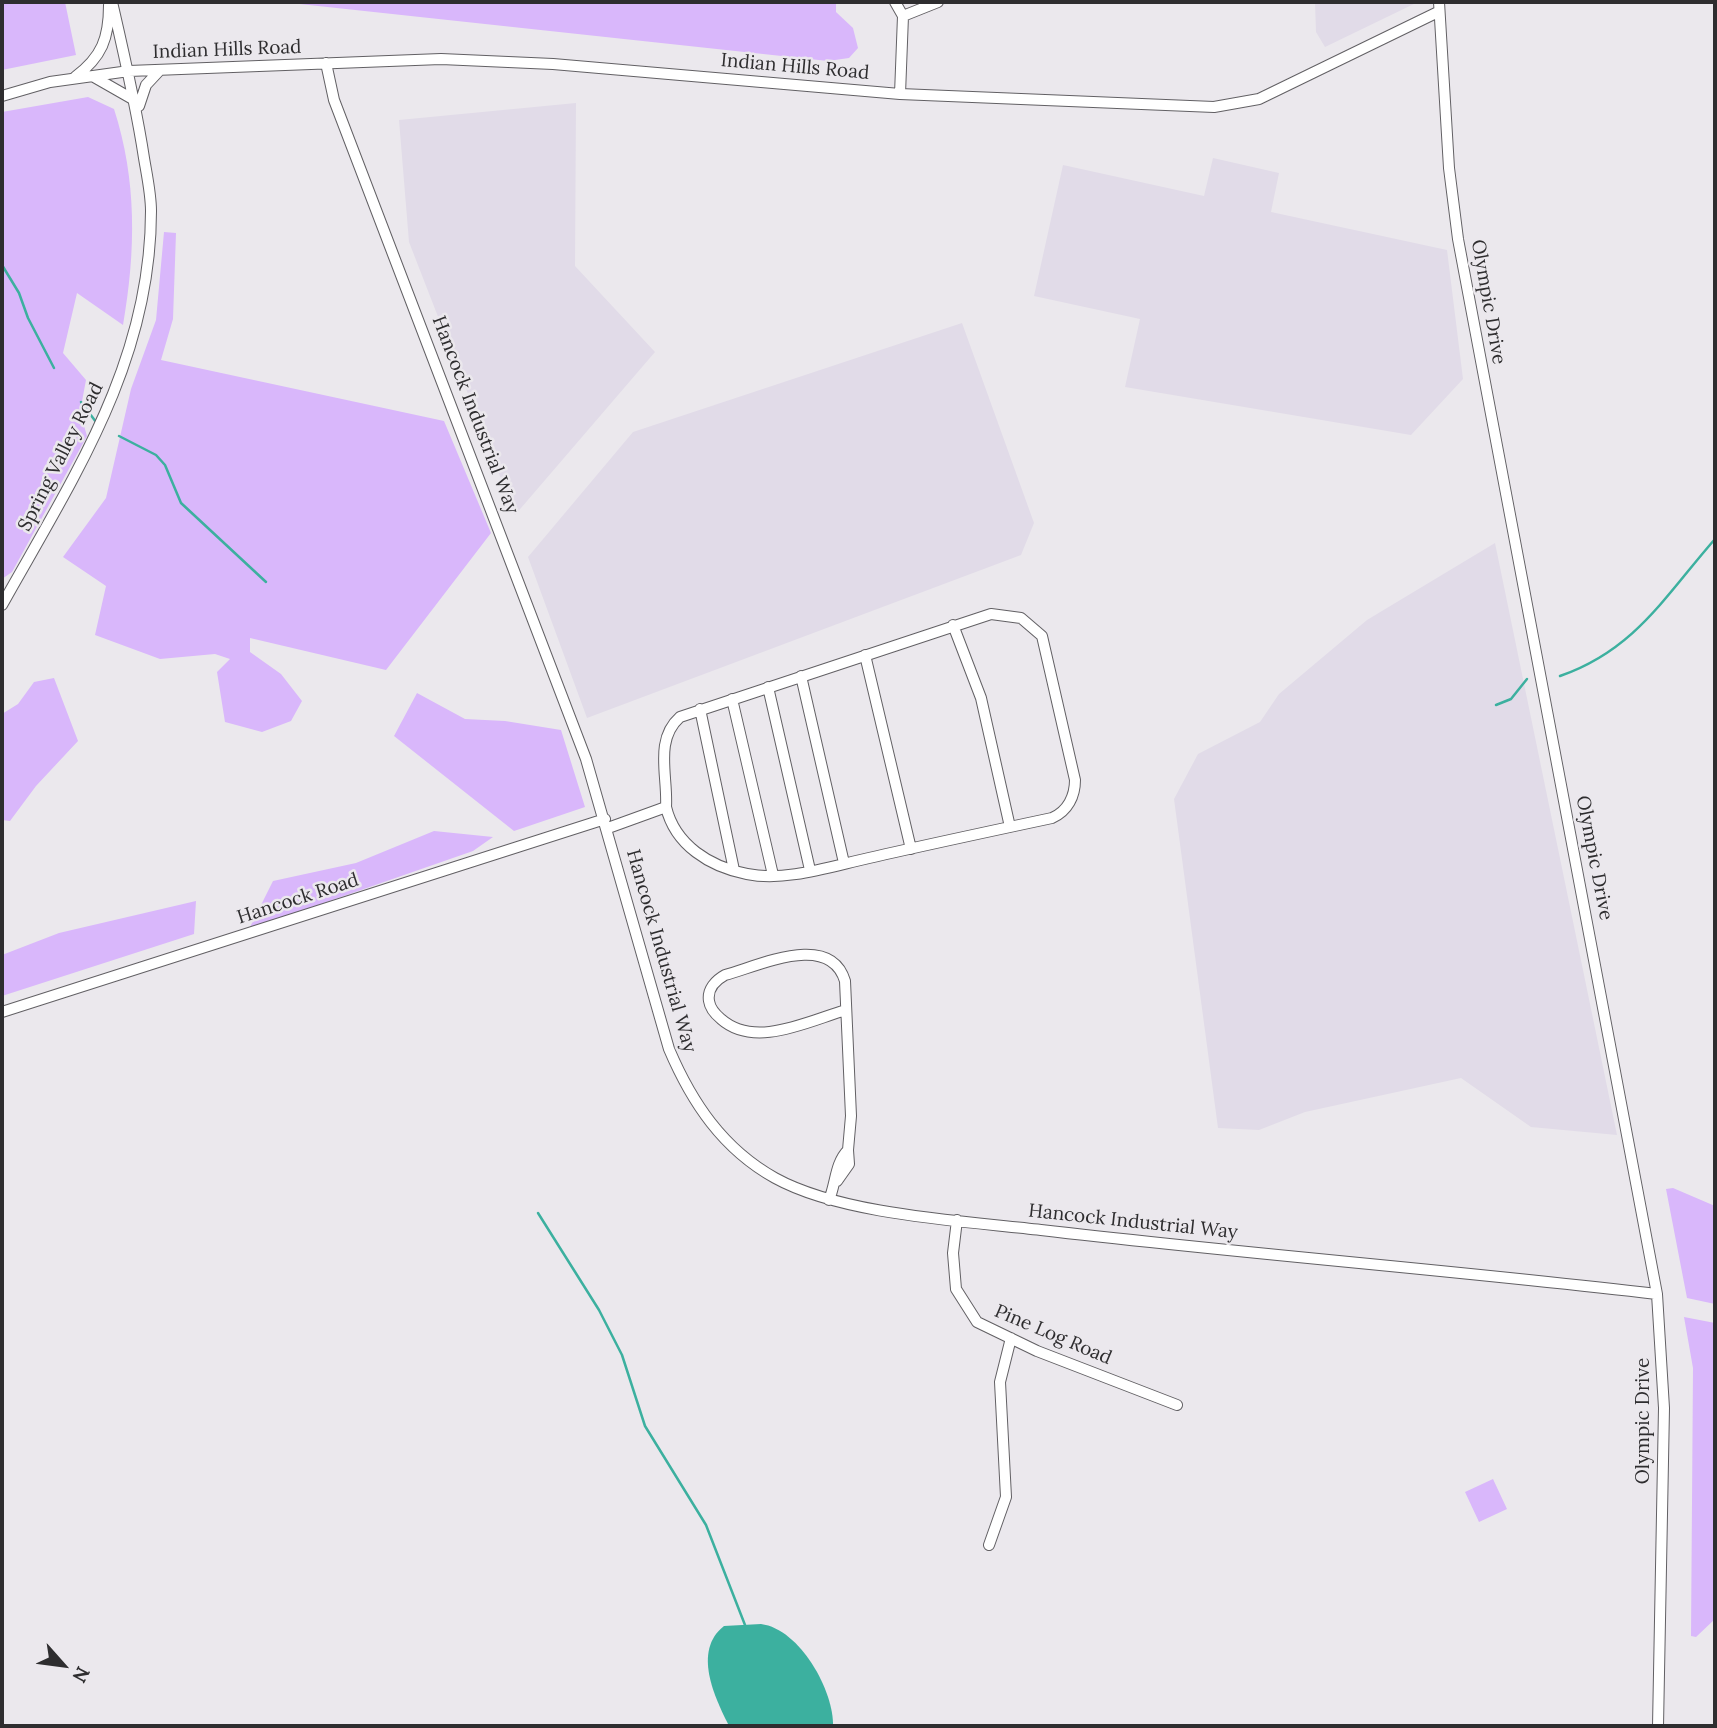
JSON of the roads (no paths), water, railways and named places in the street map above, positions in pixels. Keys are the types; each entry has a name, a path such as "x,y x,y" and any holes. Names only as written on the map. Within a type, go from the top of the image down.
{"street":[{"name":"Spring Valley Road","path":"2,605 104,421 131,348 145,290 151,208 136,106 111,2"},
{"path":"73,79 90,66 106,41 111,2"},
{"path":"895,2 903,16 900,94"},
{"path":"903,16 938,2"},
{"name":"Indian Hills Road","path":"2,96 50,82 129,71 441,59 553,64 900,94 1236,106 1302,80 1439,7"},
{"name":"Olympic Drive","path":"1439,7 1449,168 1458,239 1657,1294 1664,1408 1658,1726"},
{"name":"Hancock Industrial Way","path":"326,63 334,100 586,759 669,1049 686,1088 721,1136 752,1164 790,1185 830,1200 957,1220 1657,1294"},
{"path":"91,76 136,106 146,85 160,70"},
{"path":"1001,612 1021,618 1042,636 1075,780 1075,791 1059,815 911,849 773,875 748,874 734,870 700,855 683,842 671,825 666,807 666,736 680,717 953,625 1001,612"},
{"path":"953,625 984,707 1010,827"},
{"path":"865,655 911,849"},
{"path":"801,676 844,863"},
{"path":"768,687 810,870"},
{"path":"732,698 773,875"},
{"path":"700,709 734,870"},
{"name":"Hancock Road","path":"2,1012 606,823 666,807"},
{"path":"830,1200 837,1181 849,1164 851,1116 846,1010 842,972 832,960 802,954 725,975 718,980 708,996 709,1005 727,1024 752,1034 846,1010"},
{"name":"Pine Log Road","path":"957,1220 953,1253 956,1289 977,1322 1177,1405"},
{"path":"989,1545 1006,1497 1000,1382 1011,1338"}],"waterway":[{"path":"2,265 19,293 28,318 54,368"},
{"path":"81,402 96,422"},
{"path":"119,436 156,455 165,465 181,503 266,582"},
{"path":"1560,676 1609,652 1629,636 1664,601 1715,539"},
{"path":"1496,705 1511,699 1527,679"},
{"path":"538,1213 599,1310 622,1355 645,1426 706,1525 745,1625"}]}
